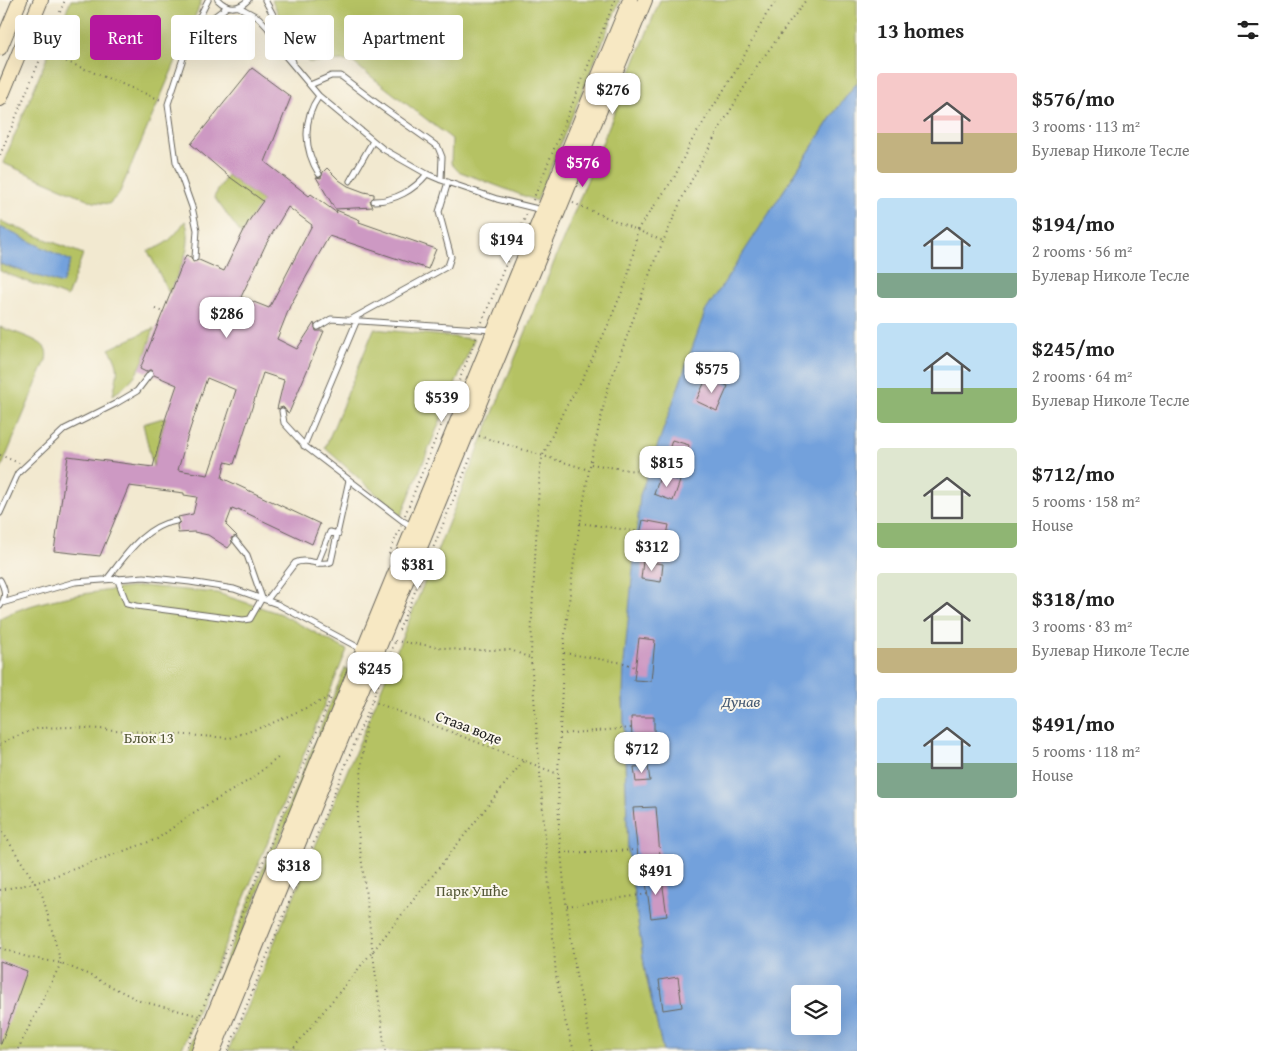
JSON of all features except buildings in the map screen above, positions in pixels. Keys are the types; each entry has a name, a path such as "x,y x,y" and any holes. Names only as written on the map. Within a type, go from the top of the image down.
{"main road":[{"path":"0,99 41,0"},
{"path":"213,1051 369,654 611,64 630,0"},
{"path":"611,64 645,0"},
{"path":"0,48 18,2"},
{"path":"199,1051 206,1017 369,654"}],"lane":[{"path":"199,15 208,0"},
{"path":"218,0 227,7"},
{"path":"240,7 248,0"},
{"path":"265,0 278,24 295,68"},
{"path":"216,15 227,7 240,7 259,18 268,28 282,52 319,96 383,149 441,180 497,200 551,212"},
{"path":"183,60 168,104 176,162 192,207 197,230 195,258"},
{"path":"310,85 331,76 341,76 438,147 442,157 441,180"},
{"path":"319,96 311,109 306,131 309,152 313,165 319,174"},
{"path":"350,182 373,141"},
{"path":"374,201 391,199 404,194 418,186 427,174"},
{"path":"350,320 448,266 451,257 439,212 448,182"},
{"path":"318,327 331,319 501,332"},
{"path":"304,446 357,320"},
{"path":"0,513 18,473 65,429 137,391 150,374"},
{"path":"282,410 284,423 304,446 403,521 420,531"},
{"path":"117,578 126,604 243,620 250,619 264,599 295,563 301,560 323,565 330,562 349,480"},
{"path":"108,578 133,546 154,529 176,521"},
{"path":"318,564 330,532 338,534"},
{"path":"235,540 247,555 264,599"},
{"path":"1,605 75,582 108,578 144,577 190,582 234,589 264,599 326,628 369,654"},
{"path":"0,580 5,596 1,605"}],"path":[{"path":"59,15 65,0"},
{"path":"574,1051 564,1017 556,975 531,659 539,485 543,455 563,412 583,378 627,280 637,230 674,178 691,142 737,69 766,15 777,0"},
{"path":"593,1051 576,975 567,906 558,774 564,653 575,553 590,464 608,391 663,241 684,194 718,130 757,66 806,0"},
{"path":"0,156 40,60"},
{"path":"62,60 168,104"},
{"path":"570,201 663,241"},
{"path":"155,309 163,312"},
{"path":"479,436 589,470"},
{"path":"0,455 26,466"},
{"path":"590,464 660,475"},
{"path":"580,523 641,532"},
{"path":"395,641 460,650 511,650 531,659"},
{"path":"564,653 624,663 635,667"},
{"path":"377,679 365,729 357,823 385,1051"},
{"path":"184,1051 206,1017 334,689"},
{"path":"0,745 10,738 38,728 71,727 230,738 268,725 331,697"},
{"name":"Стаза воде","path":"372,701 558,774"},
{"path":"560,734 632,728"},
{"path":"0,890 35,883 157,839 193,813 248,781 279,757"},
{"path":"291,1051 374,951 524,760"},
{"path":"0,828 42,894 61,963 17,1051"},
{"path":"562,853 637,850"},
{"path":"567,906 648,894"},
{"path":"0,948 27,957 61,963 140,1001 206,1017"}],"green space":[{"path":"71,0 202,0 196,15 171,15 171,60 176,60 119,194 109,204 94,202 3,163 46,60 80,60 80,15 65,15"},
{"path":"272,0 620,0 537,201 458,171 451,163 452,139 351,61 308,62 307,60 334,60 334,15 279,15"},
{"name":"Парк Ушће","path":"660,0 857,0 857,82 834,113 770,212 623,695 628,851 645,971 663,1051 228,1051 365,729"},
{"path":"227,175 263,201 242,235 214,197"},
{"path":"0,221 83,254 67,297 0,271"},
{"path":"185,221 188,230 187,249 169,293 148,251 170,240"},
{"path":"0,327 37,341 45,348 47,355 0,471"},
{"path":"154,328 141,366 130,381 113,395 117,366 109,349"},
{"path":"374,329 474,339 401,516 325,448"},
{"path":"166,417 153,467 143,424"},
{"name":"Блок 13","path":"143,586 217,593 281,614 347,650 181,1051 0,1051 0,618 51,600"},
{"path":"345,668 349,670 194,1051 188,1051"}],"water":[{"name":"Дунав","path":"857,82 857,1051 663,1051 645,971 628,851 623,695 624,663 640,495 705,312 834,113"},
{"path":"0,227 71,261 62,284 0,264"}]}
